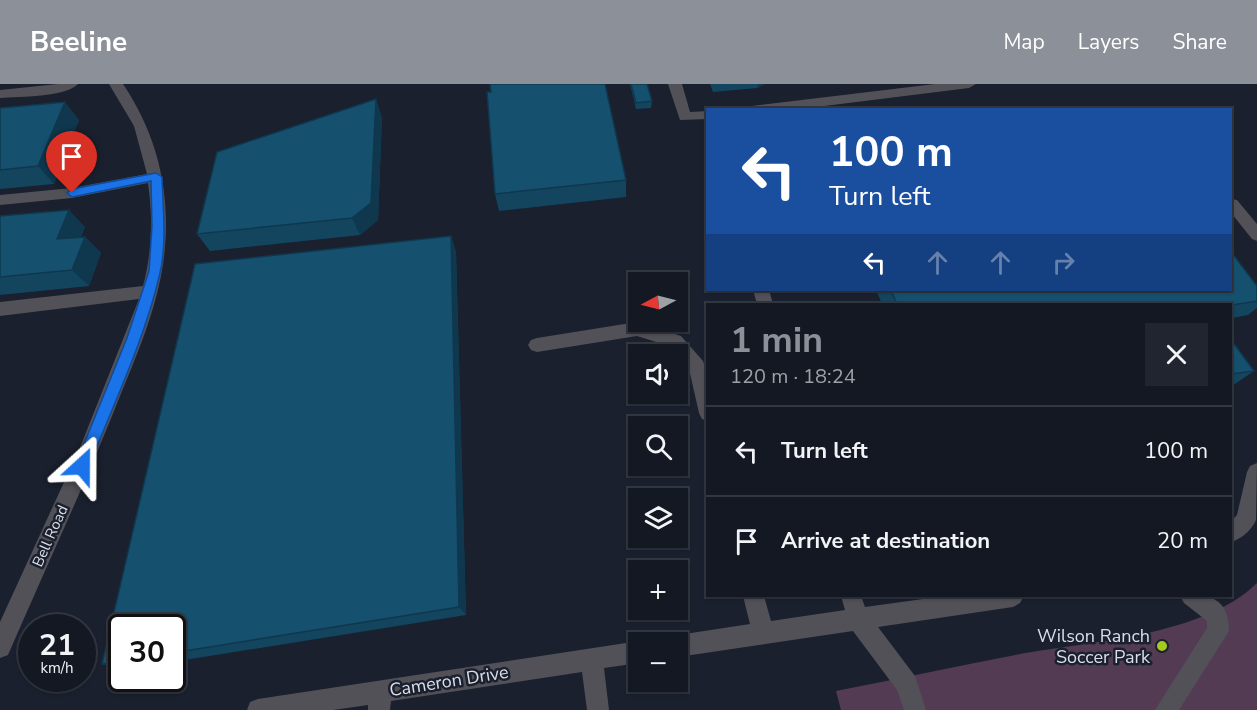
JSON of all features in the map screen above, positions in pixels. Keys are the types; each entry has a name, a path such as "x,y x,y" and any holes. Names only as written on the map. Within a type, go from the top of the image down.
{"street":[{"path":"0,94 57,89 71,84"},
{"name":"Bell Road","path":"0,647 100,426 134,338 155,271 156,177 144,136 126,97 116,84"},
{"path":"675,84 686,117 706,115"},
{"path":"769,108 969,84"},
{"path":"0,200 72,193 156,177"},
{"path":"1232,204 1257,235"},
{"path":"0,309 148,292"},
{"path":"537,345 637,329 675,341 697,366 706,404"},
{"path":"1232,532 1246,520 1257,472"},
{"path":"754,597 763,633"},
{"path":"851,597 858,619 907,684 915,710"},
{"path":"688,644 1006,597"},
{"path":"1166,710 1218,631 1219,623 1216,613 1192,597"},
{"name":"Cameron Drive","path":"258,710 379,701 628,654"},
{"path":"592,659 598,710"}],"shaded area":[{"name":"Wilson Ranch Soccer Park","path":"1257,583 1257,710 841,710 836,691 1020,654 1145,634 1207,615 1234,601"}],"building":[{"path":"490,84 605,84 626,180 495,194 487,92 491,92"},
{"path":"631,84 647,84 652,101 636,103"},
{"path":"376,99 371,203 352,218 197,234 217,152"},
{"path":"65,102 38,166 0,170 0,108"},
{"path":"69,210 57,239 85,237 72,270 0,277 0,216"},
{"path":"451,236 459,607 186,651 186,614 114,614 195,264"},
{"path":"1232,253 1257,286 1257,301 1232,305 1232,303 897,303 891,291 1232,291"},
{"path":"1232,341 1254,371 1232,374"},
{"path":"108,638 108,663 102,664"}],"place":[{"name":"Wilson Ranch Soccer Park","path":"1162,646"}],"route":[{"path":"72,193 156,177 158,226 155,271 134,338 82,466"}]}
